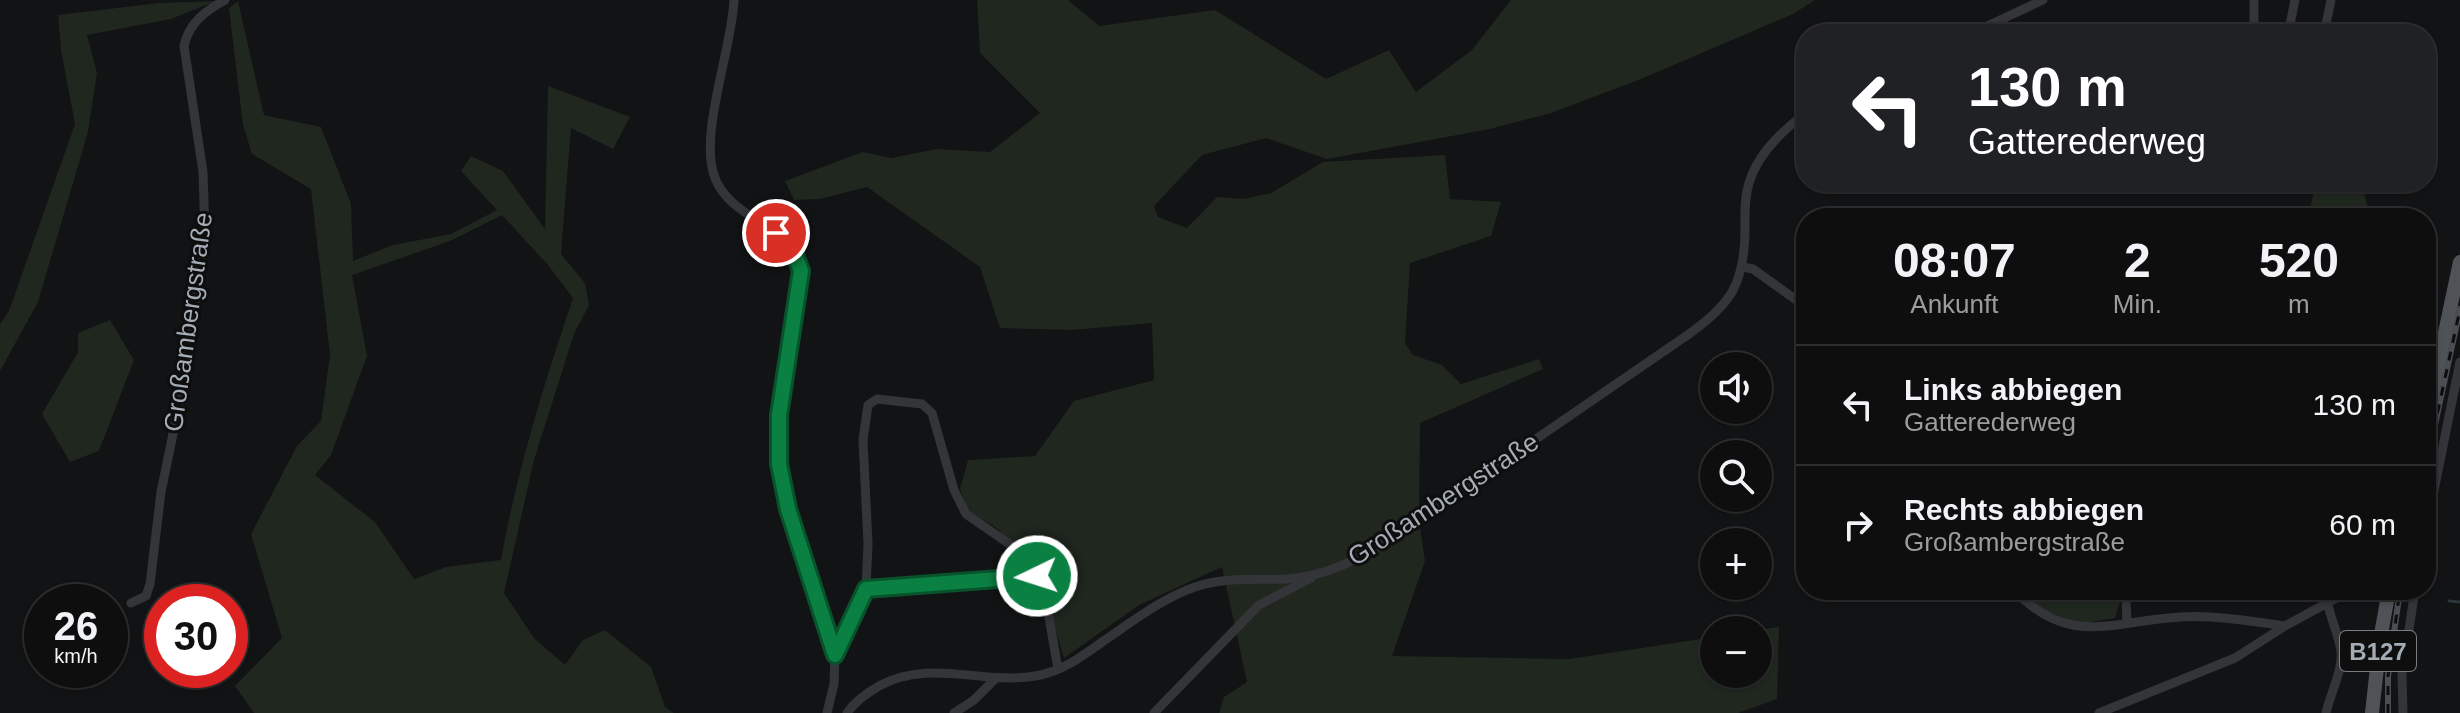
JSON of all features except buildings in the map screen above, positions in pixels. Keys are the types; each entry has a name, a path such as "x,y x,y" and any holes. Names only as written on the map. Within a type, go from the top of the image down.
{"main road":[{"path":"2436,375 2460,262"},
{"name":"B127","path":"2372,713 2387,600"}],"street":[{"name":"Großambergstraße","path":"131,603 146,596 150,584 161,492 189,356 205,234 203,172 184,46 196,20 225,0"},
{"path":"734,0 732,29 710,139 711,167 715,181 733,203 785,241 800,263 779,415 779,464 788,509 835,655 834,684 827,713"},
{"path":"1991,24 2043,0"},
{"path":"2254,0 2254,24"},
{"path":"2290,24 2295,0"},
{"path":"2326,24 2331,0"},
{"name":"Großambergstraße","path":"847,713 861,697 902,676 938,672 996,678 1036,676 1071,664 1160,604 1194,587 1229,579 1288,579 1319,574 1377,548 1710,319 1729,298 1743,267 1749,181 1758,162 1796,120"},
{"path":"1743,267 1753,269 1796,300"},
{"path":"2436,481 2460,362"},
{"path":"835,655 866,589 868,544 863,440 868,405 877,399 922,404 932,413 954,490 966,514 1008,543 1037,576 1046,600 1058,669"},
{"path":"1154,713 1259,605 1319,574"},
{"path":"866,589 1037,576"},
{"path":"2025,600 2040,613 2078,628 2202,616 2285,626"},
{"path":"2126,600 2127,623"},
{"path":"2099,713 2235,658 2332,600"},
{"path":"2403,713 2402,675 2413,600"},
{"path":"2326,713 2341,657 2328,602"},
{"path":"954,713 974,700 996,678"}],"shaded area":[{"path":"977,0 1068,0 1099,26 1215,10 1326,79 1389,50 1416,92 1472,50 1511,0 1815,0 1793,14 1641,79 1551,113 1490,129 1327,159 1266,138 1202,155 1154,206 1158,217 1187,228 1217,197 1244,199 1271,193 1323,162 1445,155 1450,199 1501,202 1491,236 1410,263 1405,343 1413,355 1442,365 1461,384 1539,359 1543,369 1420,423 1419,520 1425,561 1392,656 1569,659 1700,639 1700,688 1772,688 1772,628 1779,627 1777,699 1738,713 1219,713 1224,697 1247,682 1222,567 1139,605 1064,658 1054,625 1049,590 1031,559 995,527 968,511 960,489 968,460 1035,456 1074,401 1154,380 1152,323 1072,330 1000,328 980,267 867,187 820,199 794,200 785,181 863,152 891,158 937,149 990,152 1040,113 980,53"},
{"path":"216,1 171,19 87,35 97,73 88,132 38,302 0,371 0,324 9,311 75,124 61,50 58,15 159,3"},
{"path":"238,1 264,115 321,127 351,204 353,261 393,245 451,234 497,210 461,171 471,156 503,171 545,229 548,86 630,117 613,149 571,128 561,254 585,283 589,305 574,334 534,460 504,593 534,638 565,665 583,640 605,630 651,667 665,707 674,713 254,713 236,688 248,688 248,673 282,638 251,534 297,446 321,421 330,355 311,189 252,154 243,125 229,8","holes":["502,215 573,298 532,428 501,560 446,567 414,579 375,522 315,475 331,455 367,356 352,275 450,241"]},
{"path":"2314,192 2364,192 2368,208 2310,208"},
{"path":"110,320 134,360 99,451 70,462 42,414 78,352 78,333"},
{"path":"2030,600 2122,600 2115,618 2079,624 2041,610"}],"waterway":[{"path":"2449,601 2460,602"}],"railway":[{"path":"2436,420 2460,309"},
{"path":"2388,713 2388,676 2399,600"}],"route":[{"path":"776,233 793,250 801,271 779,415 781,480 835,655 866,589 1037,576"}]}
